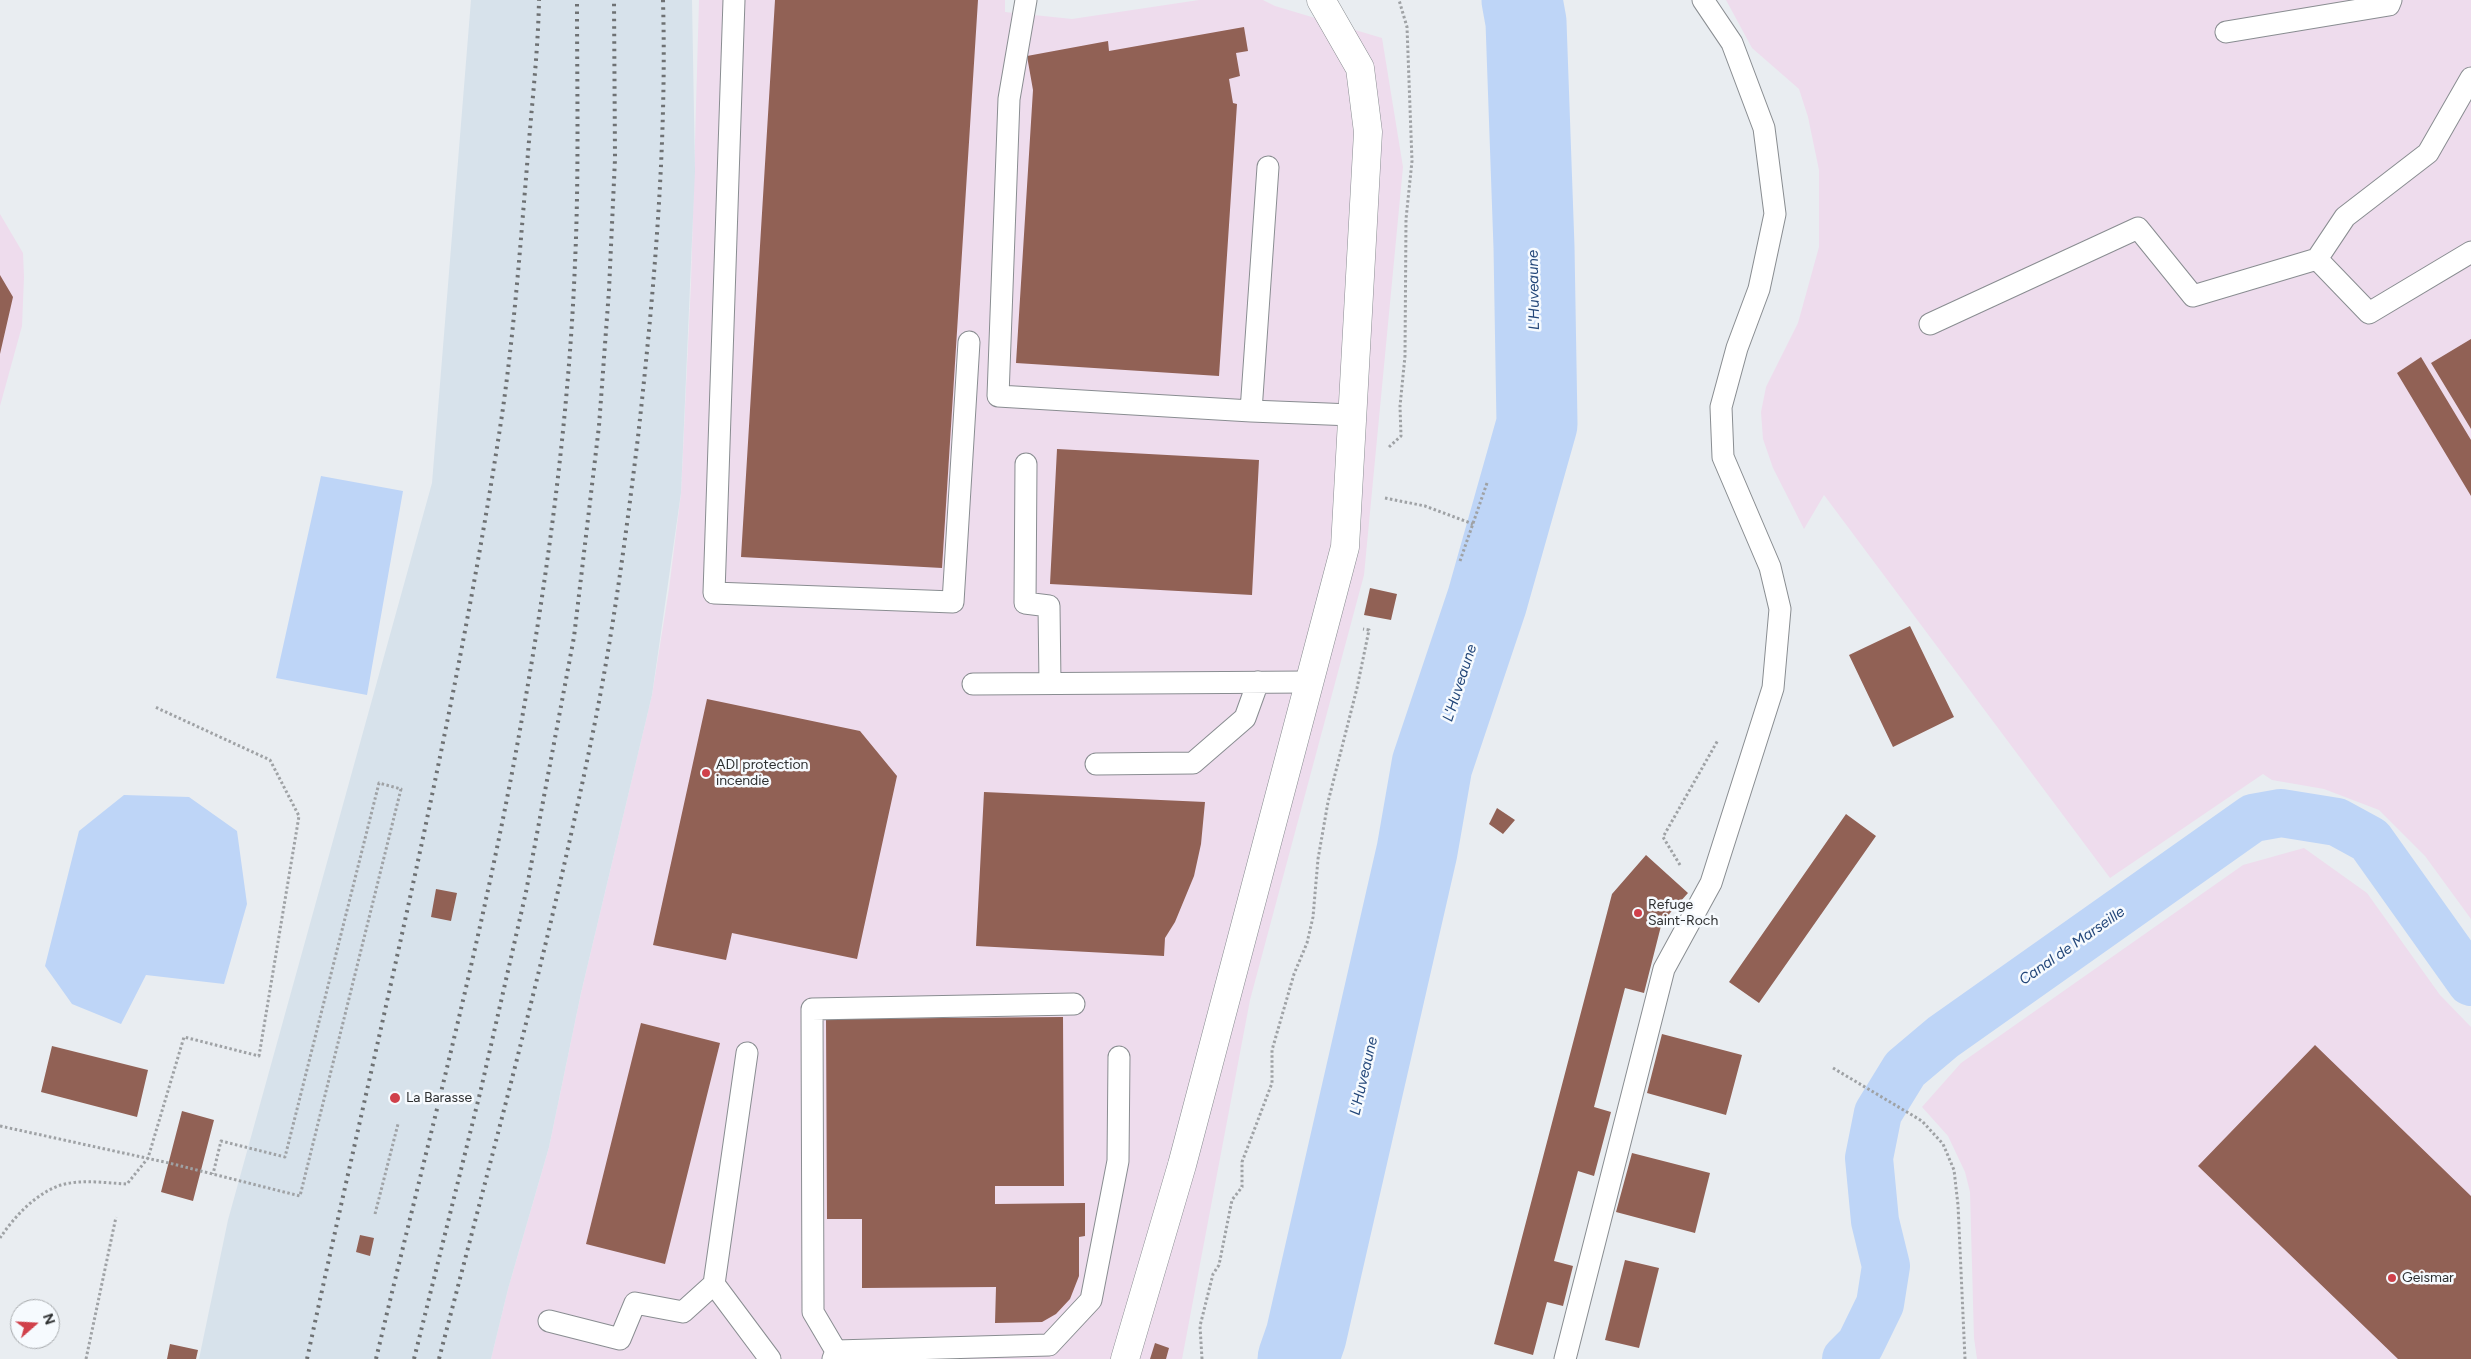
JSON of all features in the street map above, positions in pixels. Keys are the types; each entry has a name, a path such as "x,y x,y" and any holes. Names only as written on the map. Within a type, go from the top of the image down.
{"street":[{"path":"1125,1359 1182,1165 1345,547 1368,132 1360,68 1319,2"}],"lane":[{"path":"734,0 714,594 953,602 969,342"},
{"path":"1026,0 1009,99 998,396 1352,415"},
{"path":"1565,1359 1664,969 1711,883 1773,688 1780,609 1770,568 1723,457 1722,407 1737,348 1759,289 1775,214 1764,128 1732,43 1703,0"},
{"path":"2226,32 2389,5 2392,0"},
{"path":"1930,324 2138,228 2193,296 2318,259 2345,217 2428,153 2471,78"},
{"path":"1251,411 1268,168"},
{"path":"2318,259 2369,313 2471,252"},
{"path":"1026,464 1025,603 1049,606 1050,683"},
{"path":"1096,764 1193,763 1245,718 1258,682"},
{"path":"973,684 1309,682"},
{"path":"1074,1004 812,1009 812,1312 835,1355 1050,1345 1091,1300 1118,1161 1119,1057"},
{"path":"549,1321 620,1339 635,1303 683,1312 714,1284 747,1053"},
{"path":"714,1284 770,1359"}],"path":[{"path":"1460,561 1487,483"},
{"path":"1378,498 1425,506 1472,524"},
{"path":"0,1238 13,1218 60,1185 85,1182 127,1184 148,1158 184,1037 259,1056 299,816 270,760 154,707"},
{"path":"1683,869 1663,837 1720,736"},
{"path":"0,1126 148,1158 300,1196 401,789 379,783 285,1157 220,1141 213,1174"},
{"path":"1833,1068 1856,1084 1922,1121 1943,1144 1954,1170 1958,1205 1966,1359"},
{"path":"375,1214 398,1124"},
{"path":"86,1359 116,1217"}],"shaded area":[{"path":"471,0 692,0 695,171 681,493 652,695 581,993 549,1147 508,1289 491,1359 199,1359 228,1220 432,483"},
{"path":"699,0 1005,0 1005,12 1072,19 1199,0 1263,0 1275,6 1382,38 1403,167 1364,575 1250,1000 1182,1359 491,1359 508,1289 549,1147 581,993 652,695 669,589 681,493 691,283"},
{"path":"1726,0 2471,0 2471,919 2425,856 2379,810 2324,789 2272,780 2263,774 2110,878 1824,495 1804,529 1773,468 1763,439 1761,412 1766,387 1798,323 1819,247 1819,170 1808,117 1799,89 1752,48"},
{"path":"0,214 23,253 24,277 22,326 0,406"},
{"path":"2304,848 2367,893 2440,995 2471,1027 2471,1359 1977,1359 1974,1338 1970,1192 1965,1172 1948,1136 1922,1107 1961,1063 2243,865"}],"water":[{"path":"321,476 403,491 367,695 276,678"},
{"path":"124,795 189,797 237,831 247,904 224,984 146,975 121,1024 72,1004 45,966 79,831"}],"building":[{"path":"775,0 978,0 942,568 741,557"},
{"path":"1244,27 1248,51 1236,53 1240,76 1229,79 1233,103 1237,104 1219,376 1016,363 1033,90 1027,56 1108,41 1109,51"},
{"path":"0,275 13,297 0,354"},
{"path":"2471,339 2471,429 2431,363"},
{"path":"2421,357 2471,440 2471,496 2397,373"},
{"path":"1057,449 1259,460 1252,595 1050,584"},
{"path":"1370,588 1397,594 1391,620 1364,615"},
{"path":"1910,626 1954,717 1893,747 1849,655"},
{"path":"707,699 860,731 897,776 857,959 732,933 726,960 653,945"},
{"path":"984,792 1205,802 1201,844 1194,876 1175,922 1165,938 1164,956 976,946"},
{"path":"1497,808 1515,820 1503,834 1489,824"},
{"path":"1846,814 1876,836 1759,1003 1729,982"},
{"path":"1646,855 1688,893 1662,922 1644,993 1625,988 1594,1107 1611,1112 1594,1176 1578,1171 1554,1261 1573,1266 1563,1306 1547,1302 1533,1355 1494,1344 1612,894"},
{"path":"436,889 457,893 451,921 431,917"},
{"path":"1063,1017 1064,1186 995,1186 995,1204 1085,1203 1085,1236 1079,1237 1079,1276 1070,1299 1056,1314 1042,1322 995,1323 996,1287 862,1288 862,1219 827,1219 826,1019"},
{"path":"641,1023 720,1043 665,1264 586,1244"},
{"path":"1662,1034 1742,1055 1726,1115 1647,1093"},
{"name":"Geismar","path":"2315,1045 2471,1196 2471,1359 2398,1359 2198,1166"},
{"path":"52,1046 148,1070 137,1117 41,1092"},
{"path":"182,1111 214,1120 193,1201 161,1192"},
{"path":"1632,1153 1710,1173 1695,1233 1616,1212"},
{"path":"360,1235 374,1238 370,1256 356,1252"},
{"path":"1625,1260 1659,1268 1639,1348 1605,1340"},
{"path":"1155,1343 1169,1348 1166,1359 1150,1359"},
{"path":"170,1344 198,1350 196,1359 167,1359"}],"waterway":[{"name":"L'Huveaune","path":"1298,1359 1306,1336 1417,851 1432,765 1487,601 1537,424 1534,247 1526,22 1522,0"},
{"name":"Canal de Marseille","path":"1846,1359 1860,1345 1880,1304 1886,1266 1875,1221 1869,1158 1878,1113 1905,1069 1943,1037 2253,818 2281,813 2337,822 2370,840 2471,982"}],"railway":[{"path":"307,1359 437,771 483,534 502,415 513,322 536,62 539,0"},
{"path":"376,1359 472,963 506,804 540,610 556,495 572,321 577,198 577,0"},
{"path":"414,1359 481,1089 526,892 574,637 599,426 609,290 615,159 614,0"},
{"path":"439,1359 540,968 576,811 607,658 624,548 638,437 654,273 663,109 663,0"}],"place":[{"name":"ADI protection incendie","path":"706,773"},
{"name":"Refuge Saint-Roch","path":"1638,913"},
{"name":"La Barasse","path":"395,1098"},
{"name":"Geismar","path":"2392,1278"}]}
